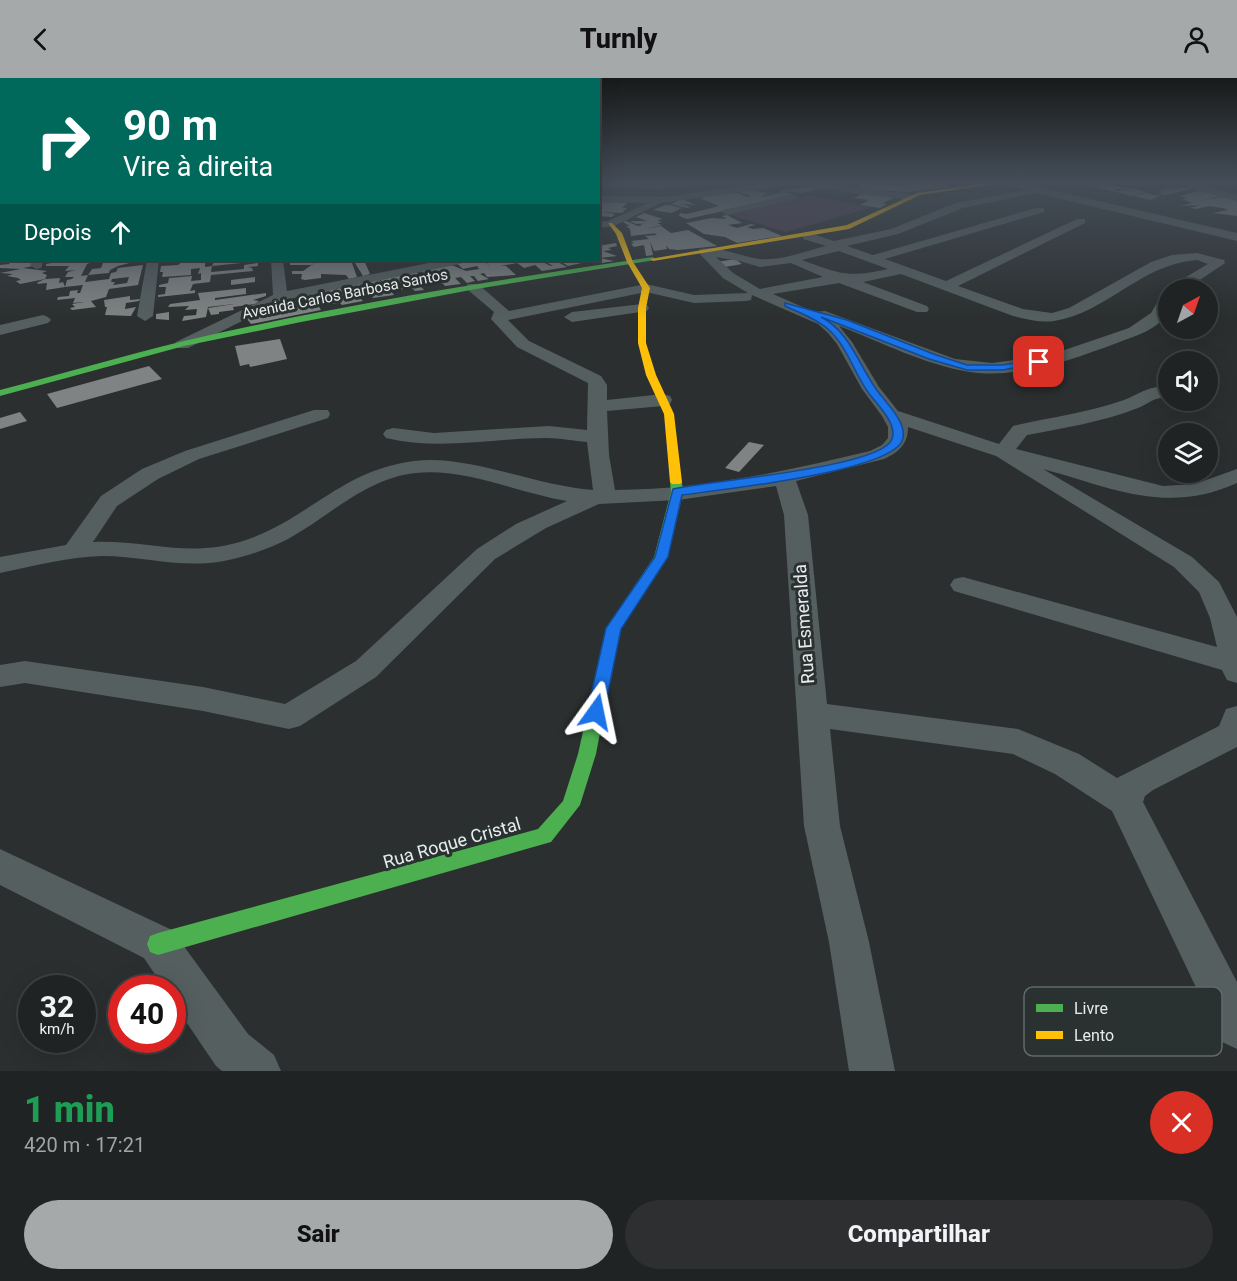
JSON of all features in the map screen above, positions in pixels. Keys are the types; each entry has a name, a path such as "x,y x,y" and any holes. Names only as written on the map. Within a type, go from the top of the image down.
{"main road":[{"name":"Avenida Carlos Barbosa Santos","path":"210,335 473,287 807,236 843,227"},
{"path":"605,228 623,241 630,262 646,288"},
{"name":"Rua Roque Cristal","path":"158,944 544,836 570,805 587,754 613,628 661,557 677,492 669,414 651,375 642,343 642,308 646,288"},
{"path":"0,393 182,345"}],"street":[{"path":"704,252 741,257 760,263 795,259 905,227"},
{"path":"873,259 981,227"},
{"path":"947,286 1069,227"},
{"path":"1163,227 1225,243"},
{"path":"1197,227 1237,237"},
{"path":"807,236 1039,317 1063,315 1107,294 1159,262 1183,255 1201,256 1219,263 1192,279"},
{"path":"704,252 757,301 788,304 855,326 967,368 1039,362 1131,332 1153,321 1158,313"},
{"path":"795,259 801,265 922,309"},
{"path":"145,316 153,261"},
{"path":"277,261 280,297"},
{"path":"182,345 210,335 280,297 455,261"},
{"path":"500,317 646,288 694,299 753,295 841,279 866,278 902,270"},
{"path":"473,287 502,311 500,317"},
{"path":"0,565 102,549 175,557 234,552 261,543 292,527 364,481 387,472 416,467 440,467 538,489 601,497 677,492 784,478 877,455 890,449 898,440 898,427 870,389 844,342 823,321 788,304"},
{"path":"511,333 561,318 642,308"},
{"path":"500,317 511,333 523,344 595,380 598,385 596,436 601,497"},
{"path":"0,330 43,320"},
{"path":"1003,452 1020,430 1090,416 1131,404 1158,391"},
{"path":"597,406 663,400"},
{"path":"73,553 109,501 150,474 192,455 321,414"},
{"path":"891,415 1003,452 1122,485 1171,495 1189,493 1236,476"},
{"path":"393,434 434,439 549,432 596,436"},
{"path":"1003,452 1183,562 1210,588 1224,618 1236,668"},
{"name":"Rua Esmeralda","path":"784,478 796,515 822,826 849,942 872,1071"},
{"path":"0,676 25,672 203,699 289,717 366,669 486,554 506,538 539,521 601,497"},
{"path":"963,585 1236,668"},
{"path":"811,714 1018,742 1067,764 1126,802"},
{"path":"1217,987 1132,821 1126,802 1129,788 1150,773 1212,747 1232,734 1237,718"},
{"path":"0,866 158,944 232,1050 258,1071"},
{"path":"1222,998 1237,1027"}],"shaded area":[{"path":"771,227 803,227 786,232"}],"building":[{"path":"628,227 663,227 671,233 688,230 717,246 678,250 669,249 666,245 667,249 654,251 650,241 653,255 646,256 644,245 634,247 631,241 649,239 645,236 657,235 654,233 631,236"},
{"path":"693,227 763,228 782,236 737,243 725,237 704,234"},
{"path":"616,243 617,246 608,248 612,250 603,251 617,256 600,258 600,246"},
{"path":"600,258 614,261 602,263 598,261"},
{"path":"735,259 742,264 725,267 717,262"},
{"path":"10,261 34,261 33,266 23,268 47,271 42,273 47,275 45,279 20,284 16,281 21,280 18,278 7,276 13,274 0,273 21,269 0,268 0,265 9,264"},
{"path":"63,261 137,261 118,266 109,273 88,275 85,282 109,279 111,273 116,272 118,268 143,265 138,285 109,289 106,297 91,301 96,307 72,310 70,308 75,307 72,304 84,302 73,303 75,298 57,300 58,297 69,296 70,291 78,290 77,293 80,293 83,285 65,287 67,280 74,277 65,277 68,272 76,270 65,271 69,266 46,266 46,264","holes":["103,263 101,268 92,269 88,275 81,276 87,264","129,277 127,283 113,285 115,282 111,282 112,279"]},
{"path":"183,261 208,261 205,262 205,267 212,266 211,272 244,269 244,265 258,263 258,266 248,267 253,271 211,275 210,282 193,284 190,291 195,290 195,293 158,297 158,295 165,294 166,287 159,287 159,285 168,283 169,278 192,276 191,281 201,280 201,273 198,274 200,268 191,269 191,275 162,277 161,266 178,265"},
{"path":"214,261 261,261 212,266"},
{"path":"300,261 364,261 370,274 363,276 355,263 352,263 357,277 349,279 346,275 321,274 321,278 305,280 301,279 302,274 292,274 292,271 303,271 316,262 311,265 290,265 290,263"},
{"path":"454,261 483,261 491,267 484,261 502,263 499,261 526,261 523,263 540,261 553,266 545,261 556,261 567,267 542,271 535,265 524,268 517,263 501,266 506,266 516,275 487,277 484,273 480,274 489,279 478,281 474,276 470,276 475,281 467,283 461,277 455,278 461,284 445,286 437,277 427,278 421,270 447,263 466,271 479,269 477,266 463,269"},
{"path":"560,261 586,262 568,266"},
{"path":"415,271 422,278 414,279 424,290 415,291 412,288 391,291 380,279"},
{"path":"255,277 255,282 231,285 231,280"},
{"path":"60,278 59,283 63,282 65,287 46,290 47,283 37,284 45,279"},
{"path":"377,278 394,295 373,298 366,290 377,288 369,280"},
{"path":"360,282 369,296 360,298 363,301 342,305 340,303 331,304 323,294 327,304 318,305 321,310 251,324 247,319 287,300 288,302 303,300 300,294 339,287 349,299 343,290 353,288 350,283"},
{"path":"246,288 246,294 215,298 215,300 266,293 266,296 253,300 259,301 255,304 233,307 234,310 219,312 219,314 211,315 208,308 234,304 208,307 206,317 182,321 184,316 196,315 197,309 185,310 189,306 168,307 170,304 200,300 198,293"},
{"path":"130,296 130,300 140,299 126,303 125,309 136,307 131,316 105,315 107,307 105,307 104,300"},
{"path":"169,312 169,320 156,319 156,314"},
{"path":"280,339 287,359 250,367 249,364 240,366 235,346"},
{"path":"149,366 162,379 57,408 47,394"},
{"path":"20,412 27,421 0,429 0,418"},
{"path":"749,442 764,445 739,472 725,468"}],"traffic: fast":[{"path":"0,393 184,344 301,319 476,287 653,259"},
{"path":"158,944 544,836 571,805 587,754 613,628 661,557 677,492 676,482"}],"traffic: slow":[{"path":"613,227 619,233 630,262 646,288 642,308 642,343 651,375 669,414 676,482"},
{"path":"653,259 847,227"}],"route":[{"path":"596,712 613,628 661,557 677,492 784,478 877,455 890,449 898,440 898,427 870,389 844,342 823,321 788,304 844,322 932,357 967,368 1003,368 1039,362"}]}
